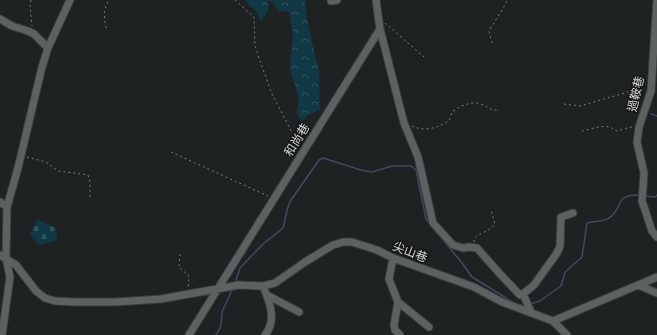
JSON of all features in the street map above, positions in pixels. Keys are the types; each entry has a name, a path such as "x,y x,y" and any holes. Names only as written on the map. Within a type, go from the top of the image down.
{"street":[{"path":"2,335 10,277 3,256 8,207 37,86 48,48 63,19 70,0"},
{"path":"376,0 380,29 404,123 418,157 433,223 453,246 477,248 520,295 523,294"},
{"name":"過鞍巷","path":"657,0 651,91 639,128 637,142 644,173 642,201 652,231 657,236"},
{"path":"0,19 12,26 34,34 48,48"},
{"name":"和尚巷","path":"189,335 380,29"},
{"path":"0,202 8,207"},
{"path":"523,294 534,285 557,253 560,246 561,217 573,213"},
{"name":"尖山巷","path":"3,256 16,265 36,291 45,298 55,301 114,302 161,299 219,288 234,286 263,286 275,283 333,245 342,242 352,242 474,286 502,302 553,321 567,335"},
{"path":"393,258 389,279 398,302 429,327"},
{"path":"553,321 657,277"},
{"path":"638,285 657,293"},
{"path":"263,286 267,295 272,319 271,325 264,335"},
{"path":"523,294 531,312"},
{"path":"267,295 298,312"},
{"path":"390,335 394,325 398,302"},
{"path":"394,325 394,330 400,335"}],"path":[{"path":"31,0 31,22 34,34"},
{"path":"106,28 104,16 106,4 109,0"},
{"path":"234,0 254,17 255,45 272,94 303,151"},
{"path":"492,43 489,31 505,6 506,0"},
{"path":"379,21 386,23 424,57"},
{"path":"564,104 580,106 628,92 636,94 646,108"},
{"path":"404,123 424,130 439,127 449,121 452,112 461,106 471,103 479,103 491,109 500,111"},
{"path":"582,132 608,126 613,127 616,131 622,130 626,127 639,128"},
{"path":"171,152 274,198"},
{"path":"20,156 46,162 58,171 88,175 90,183 90,200"},
{"path":"475,247 474,239 476,236 492,228 495,224 491,210"},
{"path":"180,254 179,268 189,276 187,294"}],"green space":[{"path":"244,0 305,0 307,19 319,72 320,110 308,115 302,122 297,113 299,99 290,69 293,33 289,12 278,11 274,3 268,1 268,11 261,21 257,12"},
{"path":"38,220 56,228 57,240 39,245 30,235"}],"waterway":[{"path":"651,114 657,116"},
{"path":"235,283 240,268 263,244 283,228 291,200 319,160 323,158 372,172 392,166 411,166 416,170 426,219 472,277 516,304 525,306"},
{"path":"530,304 540,301 561,286 565,272 582,257 587,223 607,219 614,214 625,197 639,195"},
{"path":"645,196 655,197 657,195"},
{"path":"216,335 221,326 222,312 233,288"}]}
